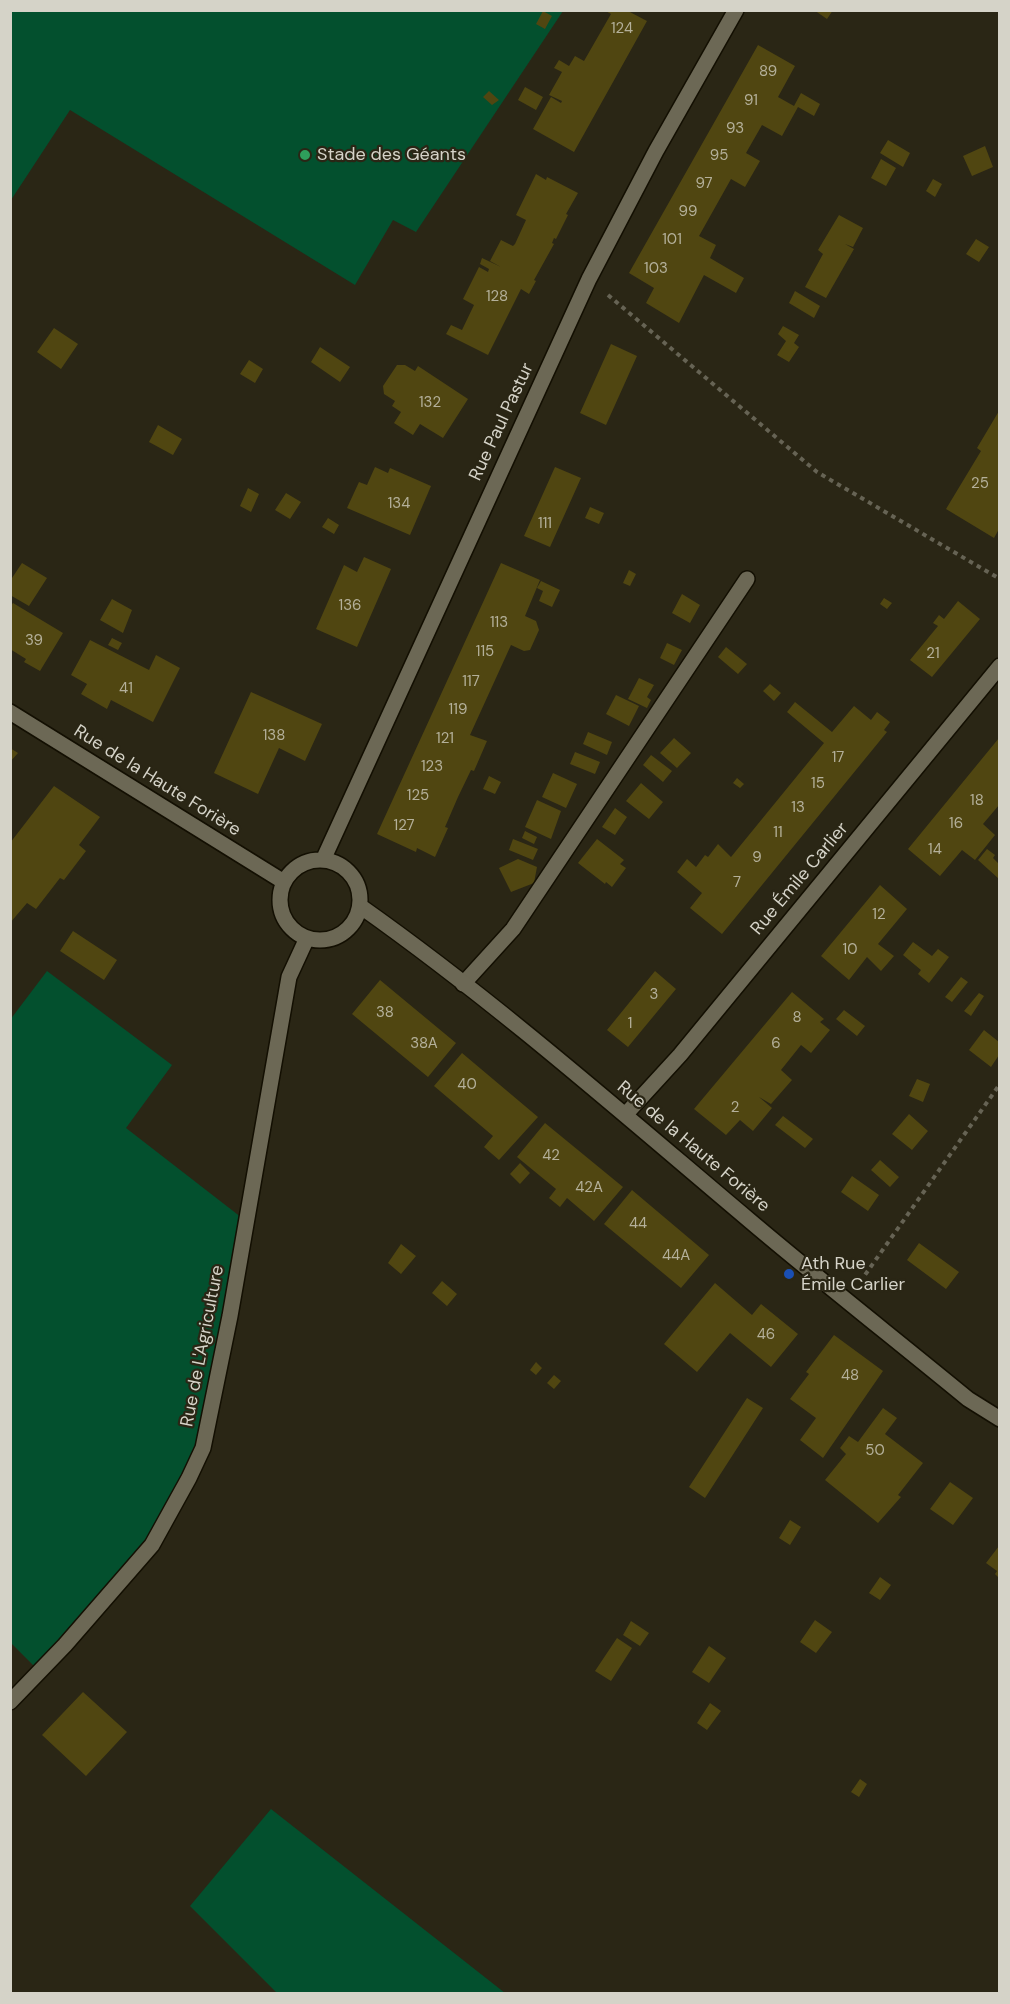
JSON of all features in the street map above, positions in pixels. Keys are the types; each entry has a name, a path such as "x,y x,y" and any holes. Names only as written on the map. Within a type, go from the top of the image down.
{"street":[{"name":"Rue Paul Pastur","path":"323,860 589,279 656,151 736,10"},
{"path":"463,984 513,929 747,579"},
{"name":"Rue Émile Carlier","path":"626,1114 687,1046 999,666"},
{"name":"Rue de la Haute Forière","path":"10,712 284,882"},
{"path":"323,860 341,866 354,879 360,893 360,906 356,919 340,935 318,940 295,932 286,921 281,909 280,895 284,882 291,872 300,865 323,860"},
{"name":"Rue de la Haute Forière","path":"360,906 423,951 626,1114 741,1213 968,1399 999,1419"},
{"name":"Rue de L'Agriculture","path":"10,1702 65,1645 152,1545 203,1448 232,1305 289,977 307,938"}],"path":[{"path":"589,279 817,472 999,579"},
{"path":"847,1300 999,1084"}],"green space":[{"name":"Stade des Géants","path":"10,11 563,11 416,232 393,220 355,285 70,110 11,200"},
{"path":"47,971 172,1065 126,1128 246,1221 203,1448 152,1545 40,1672 10,1642 10,1020"},
{"path":"271,1809 505,1993 277,1993 190,1906"}],"building":[{"path":"604,10 626,10 647,21 574,152 533,129 551,97 561,103 562,101 549,95 562,72 554,68 559,60 569,66 575,56 584,61 611,14"},
{"path":"814,10 833,10 827,19"},
{"path":"543,11 552,16 545,29 536,24"},
{"path":"758,45 795,66 778,97 794,106 801,93 820,104 814,116 798,107 782,136 762,125 746,153 760,161 745,187 731,179 699,236 716,245 710,258 744,278 736,293 704,275 679,323 646,303 654,288 629,273"},
{"path":"525,87 543,97 536,110 518,100"},
{"path":"489,91 499,100 492,105 483,97"},
{"path":"888,140 910,153 903,167 880,153"},
{"path":"985,146 993,167 972,176 963,156"},
{"path":"881,159 896,168 886,186 871,178"},
{"path":"536,174 546,180 547,177 578,193 556,239 554,238 552,243 554,244 529,294 521,289 488,355 446,334 451,325 462,330 474,305 463,299 479,267 488,272 489,269 480,264 482,258 501,267 490,261 501,240 513,246 515,244 526,220 516,215"},
{"path":"933,179 942,184 935,197 926,191"},
{"path":"839,215 863,228 853,247 845,244 854,249 826,298 805,287 823,254 818,250"},
{"path":"976,239 989,247 979,262 966,254"},
{"path":"795,291 820,306 814,318 789,303"},
{"path":"783,326 799,335 794,343 799,347 789,362 777,355 786,341 778,334"},
{"path":"54,328 78,344 61,369 37,352"},
{"path":"611,344 637,356 606,425 580,413"},
{"path":"320,347 350,367 340,382 311,362"},
{"path":"249,360 263,369 255,383 240,374"},
{"path":"397,365 405,365 415,371 418,366 468,399 443,438 420,424 413,435 394,423 401,412 392,406 395,401 384,394 383,386"},
{"path":"999,411 999,529 994,538 946,509 981,451 977,448"},
{"path":"158,425 182,439 173,455 149,442"},
{"path":"375,467 388,473 390,468 431,486 410,535 347,508 359,482 367,485"},
{"path":"555,467 581,478 550,547 524,536"},
{"path":"248,488 259,494 251,512 240,506"},
{"path":"286,493 301,502 290,519 275,510"},
{"path":"590,507 604,513 599,524 585,518"},
{"path":"328,518 339,525 334,534 322,527"},
{"path":"364,557 391,569 357,647 316,629 344,565 357,572"},
{"path":"22,563 47,578 29,606 10,595 10,581"},
{"path":"501,563 540,580 525,616 536,621 539,630 530,650 524,651 511,645 470,735 487,741 474,771 471,770 458,797 435,857 417,848 416,852 377,834"},
{"path":"629,570 636,574 630,586 623,583"},
{"path":"541,581 560,590 552,607 539,601 543,591 537,588"},
{"path":"682,594 700,605 690,623 672,613"},
{"path":"884,598 892,603 887,609 880,604"},
{"path":"112,599 132,610 123,633 100,620"},
{"path":"958,601 980,619 932,677 910,660 938,626 933,623 939,615 944,619"},
{"path":"13,603 63,633 40,671 24,662 26,659 10,649 10,607"},
{"path":"112,638 122,643 118,650 108,645"},
{"path":"90,640 149,670 156,655 180,668 153,722 111,700 107,709 81,694 87,684 71,675"},
{"path":"667,643 682,650 674,665 660,658"},
{"path":"726,647 747,664 738,674 718,657"},
{"path":"639,678 654,685 647,697 651,700 647,708 628,699"},
{"path":"770,684 781,693 774,701 763,691"},
{"path":"251,692 322,724 305,761 279,748 258,794 214,773"},
{"path":"616,695 639,706 629,726 606,714"},
{"path":"795,702 832,732 854,706 871,720 877,712 890,722 884,730 887,732 722,934 690,908 702,893 677,872 687,859 696,867 718,844 731,857 824,743 787,712"},
{"path":"588,732 612,742 607,755 583,744"},
{"path":"674,738 691,753 677,768 660,753"},
{"path":"999,738 999,805 983,824 995,835 975,860 962,850 940,876 908,849"},
{"path":"10,748 18,753 10,762"},
{"path":"575,752 600,762 595,774 570,764"},
{"path":"651,755 672,771 663,782 643,765"},
{"path":"553,773 577,784 566,808 542,797"},
{"path":"489,776 501,782 495,794 483,789"},
{"path":"737,778 744,784 740,788 733,783"},
{"path":"641,783 663,802 649,819 626,801"},
{"path":"54,786 100,817 79,845 86,851 64,880 60,878 36,909 27,903 10,923 10,843"},
{"path":"537,800 561,811 551,839 525,827"},
{"path":"615,808 627,817 615,835 602,827"},
{"path":"525,831 537,837 534,844 522,838"},
{"path":"513,839 538,849 533,860 509,850"},
{"path":"597,839 624,860 620,864 626,868 612,887 578,863"},
{"path":"987,849 995,855 993,858 999,864 999,879 978,860"},
{"path":"518,859 537,867 534,883 511,892 499,868"},
{"path":"880,885 907,909 878,944 894,956 881,971 867,957 849,980 821,956"},
{"path":"73,931 117,960 104,980 60,951"},
{"path":"913,942 932,956 938,949 949,957 929,983 918,974 921,970 903,955"},
{"path":"655,971 676,989 628,1047 607,1030"},
{"path":"961,977 968,982 952,1002 945,997"},
{"path":"380,980 456,1043 428,1077 352,1014"},
{"path":"792,992 824,1019 820,1022 830,1030 811,1053 801,1045 781,1070 792,1080 771,1104 759,1097 772,1108 753,1131 740,1120 726,1135 694,1109"},
{"path":"979,993 984,996 971,1016 964,1011"},
{"path":"844,1010 865,1026 857,1036 836,1019"},
{"path":"984,1030 999,1042 999,1055 991,1067 969,1050"},
{"path":"462,1053 538,1117 499,1160 484,1147 493,1136 434,1086"},
{"path":"917,1079 930,1084 923,1102 909,1096"},
{"path":"909,1114 928,1131 912,1150 892,1134"},
{"path":"783,1116 813,1139 805,1148 775,1125"},
{"path":"545,1123 623,1187 594,1221 567,1198 560,1207 549,1198 556,1189 517,1157"},
{"path":"880,1160 899,1177 890,1187 871,1170"},
{"path":"520,1163 530,1173 520,1184 510,1174"},
{"path":"852,1176 879,1195 868,1211 841,1192"},
{"path":"632,1190 709,1255 681,1288 604,1224"},
{"path":"919,1243 959,1272 946,1289 907,1260"},
{"path":"401,1244 416,1256 401,1274 388,1263"},
{"path":"442,1281 457,1294 447,1306 432,1293"},
{"path":"715,1283 752,1315 761,1304 798,1334 771,1367 730,1333 697,1372 664,1344"},
{"path":"834,1335 883,1371 823,1458 800,1440 816,1418 790,1399 809,1374 806,1372"},
{"path":"536,1362 542,1368 536,1375 530,1370"},
{"path":"554,1375 561,1381 554,1389 547,1383"},
{"path":"747,1398 763,1408 705,1498 689,1487"},
{"path":"883,1408 897,1418 885,1434 923,1463 898,1495 901,1497 878,1523 825,1480 846,1454 840,1448 849,1436 858,1442"},
{"path":"950,1482 973,1498 953,1525 930,1509"},
{"path":"790,1520 801,1527 790,1545 779,1538"},
{"path":"999,1546 999,1578 995,1574 997,1571 986,1563"},
{"path":"880,1577 891,1585 880,1600 869,1593"},
{"path":"815,1620 832,1632 816,1653 800,1642"},
{"path":"631,1621 649,1633 640,1646 623,1635"},
{"path":"617,1638 632,1648 611,1681 595,1671"},
{"path":"709,1646 726,1658 709,1683 692,1672"},
{"path":"83,1692 127,1732 86,1776 42,1735"},
{"path":"710,1703 721,1711 707,1730 697,1723"},
{"path":"860,1779 867,1784 859,1797 851,1792"}],"place":[{"name":"Stade des Géants","path":"305,155"},
{"name":"Ath Rue Émile Carlier","path":"789,1274"}]}
